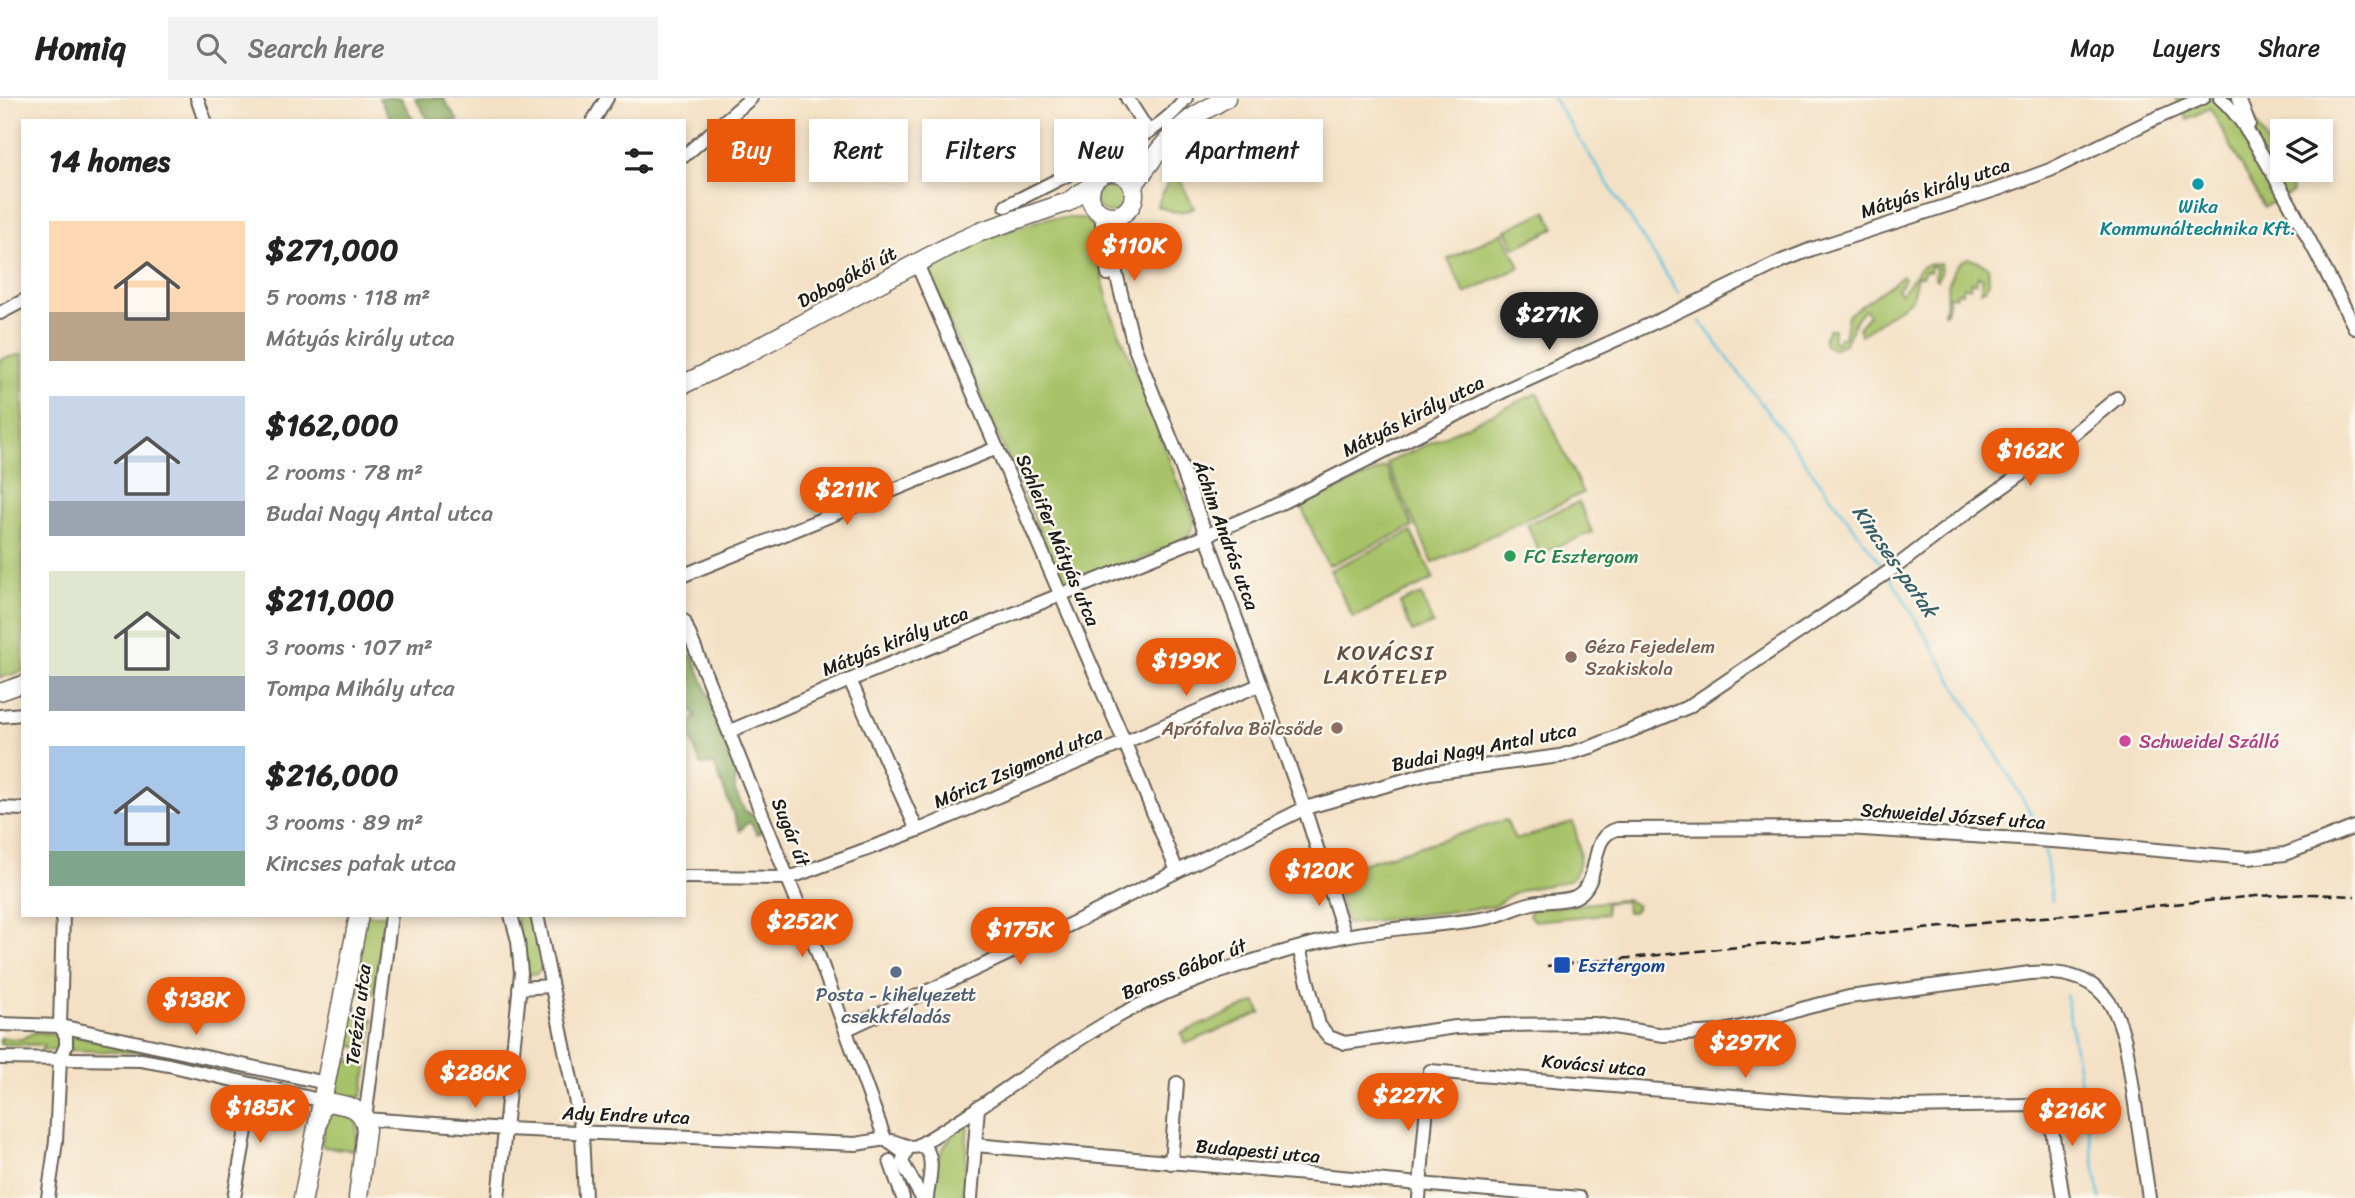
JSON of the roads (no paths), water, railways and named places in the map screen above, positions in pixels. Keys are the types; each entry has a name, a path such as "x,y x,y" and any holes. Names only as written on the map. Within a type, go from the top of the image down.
{"main road":[{"path":"1192,119 1226,98"},
{"path":"1133,186 1162,148"},
{"path":"1095,182 1091,186 1091,202 1100,213 1111,217 1122,214 1132,205 1133,186 1130,182"},
{"name":"Dobogókői út","path":"686,383 980,232 1068,202 1091,186"},
{"name":"Dobogókői út","path":"1032,216 1100,213"},
{"name":"Terézia utca","path":"303,1198 359,917"},
{"path":"323,1101 353,1108 360,1111 365,1119 358,1198"}],"street":[{"path":"197,98 204,119"},
{"path":"594,119 607,98"},
{"path":"686,154 751,98"},
{"path":"1128,98 1141,119"},
{"path":"1148,131 1169,118 1186,98"},
{"name":"Mátyás király utca","path":"2151,120 2180,98"},
{"name":"Mátyás király utca","path":"730,731 1206,536 1325,482 1510,388 1812,248 2050,170 2151,120 2203,98"},
{"path":"2220,98 2227,103 2252,137 2355,328"},
{"path":"2239,98 2252,137"},
{"path":"1006,206 1054,181"},
{"name":"Áchim András utca","path":"1100,213 1115,306 1125,332 1134,346"},
{"name":"Áchim András utca","path":"1122,214 1116,236 1116,273 1134,346 1304,808 1345,936"},
{"name":"Schleifer Mátyás utca","path":"917,264 1125,743 1177,871"},
{"path":"0,313 21,302"},
{"name":"Budai Nagy Antal utca","path":"847,1029 1048,935 1304,808 1430,773 1560,756 1645,725 1698,701 1897,566 2049,454 2117,398"},
{"path":"686,574 997,448"},
{"name":"Sugár út","path":"686,626 789,878 847,1029 885,1139"},
{"path":"850,680 917,830"},
{"path":"0,692 21,685"},
{"name":"Móricz Zsigmond utca","path":"789,878 917,830 1259,685"},
{"path":"0,716 21,714"},
{"path":"0,808 21,809"},
{"name":"Schweidel József utca","path":"1583,890 1591,877 1601,837 1617,829 1847,828 2067,842 2248,858 2285,854 2355,827"},
{"path":"686,877 789,878"},
{"name":"Baross Gábor út","path":"916,1149 1129,1010 1198,980 1345,936 1491,917 1531,903 1575,897 1583,890"},
{"path":"48,1198 56,1141 60,1059 66,1041 60,1026 63,917"},
{"name":"Terézia utca","path":"365,1119 391,917"},
{"path":"498,1198 519,988 518,941 512,917"},
{"path":"537,917 582,1132 585,1198"},
{"path":"1299,948 1319,1025 1329,1037 1345,1043 1455,1027 1498,1025 1594,1024 1664,1035 1719,1032 1849,997 2021,974 2066,974 2092,985 2103,994 2122,1026 2149,1198"},
{"path":"519,988 551,986"},
{"path":"0,1024 60,1026 326,1083"},
{"path":"0,1058 141,1060 323,1101"},
{"name":"Kovácsi utca","path":"1420,1184 1430,1071 1831,1104 1900,1107 2031,1105 2046,1111 2052,1126 2063,1198"},
{"path":"1171,1163 1177,1083"},
{"path":"234,1198 254,1085"},
{"path":"971,1198 978,1107"},
{"name":"Ady Endre utca","path":"365,1119 506,1129 856,1144 885,1139"},
{"path":"885,1139 916,1149 930,1167 924,1198"},
{"name":"Budapesti utca","path":"975,1145 1580,1198"},
{"path":"916,1149 902,1162 924,1198"},
{"path":"890,1161 903,1198"},
{"path":"910,1173 923,1173 930,1167"},
{"path":"1419,1198 1420,1184"}],"waterway":[{"name":"Kincses-patak","path":"1553,98 1678,293"},
{"name":"Kincses-patak","path":"1700,321 1884,568"},
{"name":"Kincses-patak","path":"1890,576 2043,833"},
{"name":"Kincses-patak","path":"2045,850 2052,901"},
{"name":"Kincses-patak","path":"2066,995 2100,1198"}],"railway":[{"path":"1547,966 2256,896 2355,896"}],"place":[{"name":"Wika Kommunáltechnika Kft.","path":"2198,184"},
{"name":"FC Esztergom","path":"1510,556"},
{"name":"Géza Fejedelem Szakiskola","path":"1571,657"},
{"name":"Aprófalva Bölcsőde","path":"1337,728"},
{"name":"Schweidel Szálló","path":"2125,741"},
{"name":"Esztergom","path":"1562,965"},
{"name":"Posta - kihelyezett csekkfeladás","path":"896,972"}],"district":[{"name":"KOVÁCSI LAKÓTELEP","path":"1386,665"}]}
